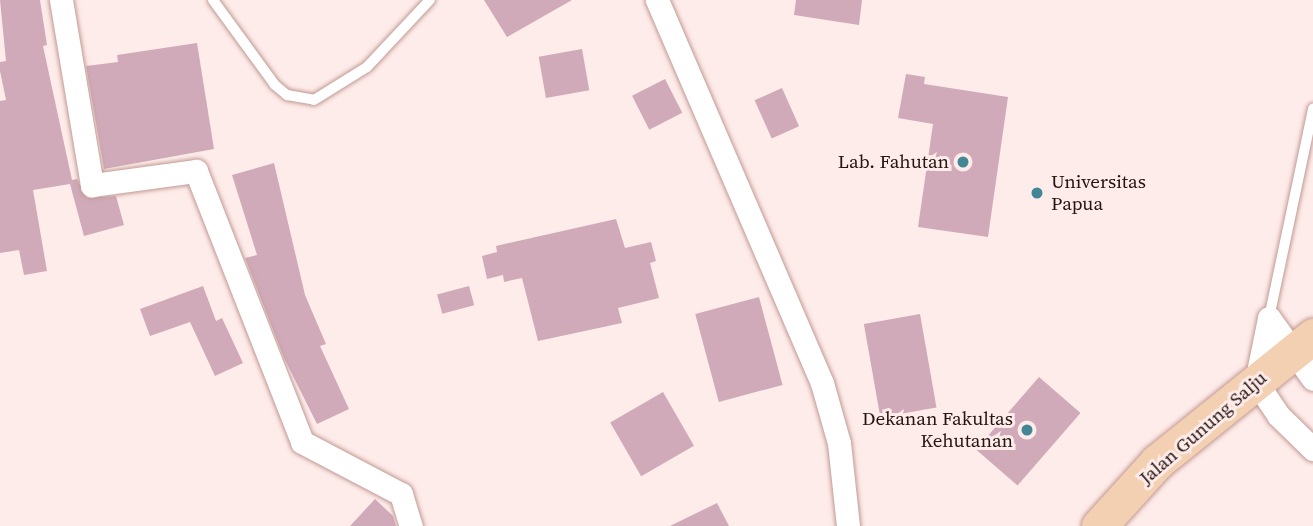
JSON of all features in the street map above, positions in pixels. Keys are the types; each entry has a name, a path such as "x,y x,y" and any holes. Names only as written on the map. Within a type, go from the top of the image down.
{"main road":[{"name":"Jalan Gunung Salju","path":"1099,526 1157,462 1303,343"}],"street":[{"path":"61,0 92,185 196,171 302,442 401,495 411,526"},
{"path":"657,0 822,383 839,443 848,526"},
{"path":"1313,379 1303,343 1269,318 1256,382 1278,415 1313,449"}],"lane":[{"path":"213,0 275,85 287,95 314,100 368,67 430,0"},
{"path":"1269,318 1313,108"}],"building":[{"path":"0,0 40,0 47,45 43,46 72,180 77,179 87,198 116,196 124,225 84,236 70,184 33,190 47,271 24,275 19,250 0,253 0,101 6,100 0,62 6,61"},
{"path":"484,0 572,0 507,37"},
{"path":"796,0 862,0 859,25 794,15"},
{"path":"197,43 214,149 104,169 86,66 118,62 117,55"},
{"path":"582,49 589,90 546,98 539,57"},
{"name":"Lab. Fahutan","path":"906,74 925,77 924,84 1008,97 988,237 918,227 933,124 898,118"},
{"path":"665,79 682,113 649,130 632,96"},
{"path":"782,88 799,126 772,139 755,100"},
{"path":"274,163 305,295 326,344 320,346 349,409 317,424 284,358 245,258 257,255 232,175"},
{"path":"616,219 625,248 651,242 656,261 650,263 659,298 618,308 622,323 538,341 522,278 504,282 503,275 487,279 482,256 497,252 496,246"},
{"path":"203,286 216,321 222,318 243,363 215,376 190,322 150,336 140,309"},
{"path":"469,286 474,305 442,314 437,295"},
{"path":"759,297 783,385 719,402 695,314"},
{"path":"920,314 936,408 880,417 864,324"},
{"name":"Dekanan Fakultas Kehutanan","path":"1039,377 1081,413 1018,486 976,449"},
{"path":"663,392 694,446 641,476 610,423"},
{"path":"375,499 393,516 396,526 350,526"},
{"path":"717,503 729,526 670,526"}],"place":[{"name":"Lab. Fahutan","path":"963,162"},
{"name":"Universitas Papua","path":"1037,193"},
{"name":"Dekanan Fakultas Kehutanan","path":"1027,430"}]}
